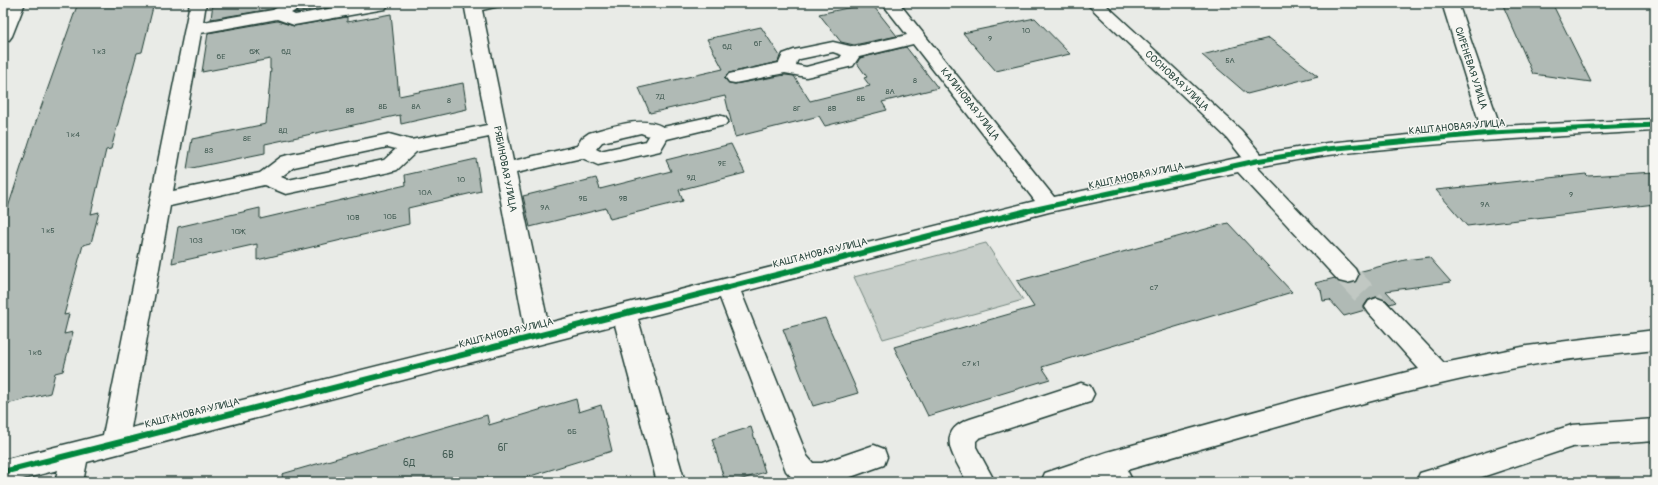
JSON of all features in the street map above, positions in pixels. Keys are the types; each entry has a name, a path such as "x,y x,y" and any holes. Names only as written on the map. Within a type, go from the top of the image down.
{"street":[{"path":"3,36 17,3"},
{"path":"116,443 198,3"},
{"path":"193,29 278,14 297,3"},
{"path":"278,14 294,20 379,5 382,3"},
{"path":"472,5 493,3"},
{"name":"КАЛИНОВАЯ УЛИЦА","path":"890,3 1049,205"},
{"name":"СОСНОВАЯ УЛИЦА","path":"1094,3 1234,134 1249,162 1347,275"},
{"name":"СИРЕНЕВАЯ УЛИЦА","path":"1450,3 1492,133"},
{"name":"РЯБИНОВАЯ УЛИЦА","path":"472,5 538,335"},
{"path":"735,78 787,67 791,56 833,47 841,48 852,53 918,38"},
{"path":"506,169 584,151 589,142 596,137 641,127 650,128 660,134 718,121"},
{"name":"КАШТАНОВАЯ УЛИЦА","path":"3,472 1049,205 1249,162 1327,149 1492,133 1655,125"},
{"path":"162,201 266,178 288,162 389,140 410,147 497,129"},
{"path":"727,287 796,463 807,475 822,474 874,457"},
{"path":"1377,307 1439,374"},
{"path":"624,313 671,482"},
{"path":"1055,482 1113,473 1303,409 1439,374 1527,356 1655,340"},
{"path":"981,482 963,448 962,437 970,430 1081,394"},
{"path":"1430,482 1572,436 1655,430"},
{"path":"69,482 75,453"}],"shaded area":[{"path":"986,243 1023,300 883,339 854,277"}],"building":[{"path":"78,3 154,3 142,52 137,53 111,149 106,150 91,214 99,212 91,243 83,245 64,315 69,314 64,334 73,332 63,371 55,373 50,393 3,405 3,223 33,130"},
{"path":"213,3 282,3 272,9 211,19"},
{"path":"306,3 346,4 294,13 304,7"},
{"path":"871,3 897,36 854,45 841,42 819,14"},
{"path":"1502,3 1552,3 1591,82 1533,74"},
{"path":"391,14 399,96 463,83 467,109 401,124 400,115 265,144 265,153 187,169 192,139 266,124 271,69 270,59 202,72 208,33 277,21 294,26 347,17 347,22"},
{"path":"1035,18 1070,54 996,71 963,33"},
{"path":"761,27 780,56 778,62 729,73 724,78 729,83 735,84 785,75 794,76 810,101 870,86 864,78 867,77 857,63 860,58 906,47 938,88 882,102 887,110 825,126 819,116 735,137 725,96 650,113 639,88 723,69 707,39"},
{"path":"1269,38 1318,76 1247,94 1202,55"},
{"path":"731,144 745,173 679,190 683,201 610,219 606,208 530,227 523,196 596,178 600,189 671,171 666,160"},
{"path":"476,159 481,191 408,208 409,224 257,260 257,244 172,263 178,227 260,208 260,219 406,185 405,175"},
{"path":"1655,172 1655,204 1467,226 1436,190 1586,174 1588,176"},
{"path":"1228,223 1292,292 1042,367 1050,379 928,416 894,347 1034,307 1017,281"},
{"path":"1429,257 1451,282 1386,291 1396,302 1390,304 1386,300 1376,297 1368,300 1364,306 1365,310 1344,316 1330,300 1323,301 1321,290 1315,283 1335,278 1339,282 1347,284 1356,282 1359,276 1358,272 1405,260"},
{"path":"825,318 858,393 813,406 783,329"},
{"path":"576,399 579,412 601,405 612,451 511,482 283,482 282,474 487,415 489,425"},
{"path":"751,427 765,472 733,482 725,482 712,439"}],"tunnel":[{"path":"1347,275 1377,307"}],"cycle path":[{"path":"3,472 1049,205 1256,161 1327,149 1413,140 1492,133 1655,125"}]}
